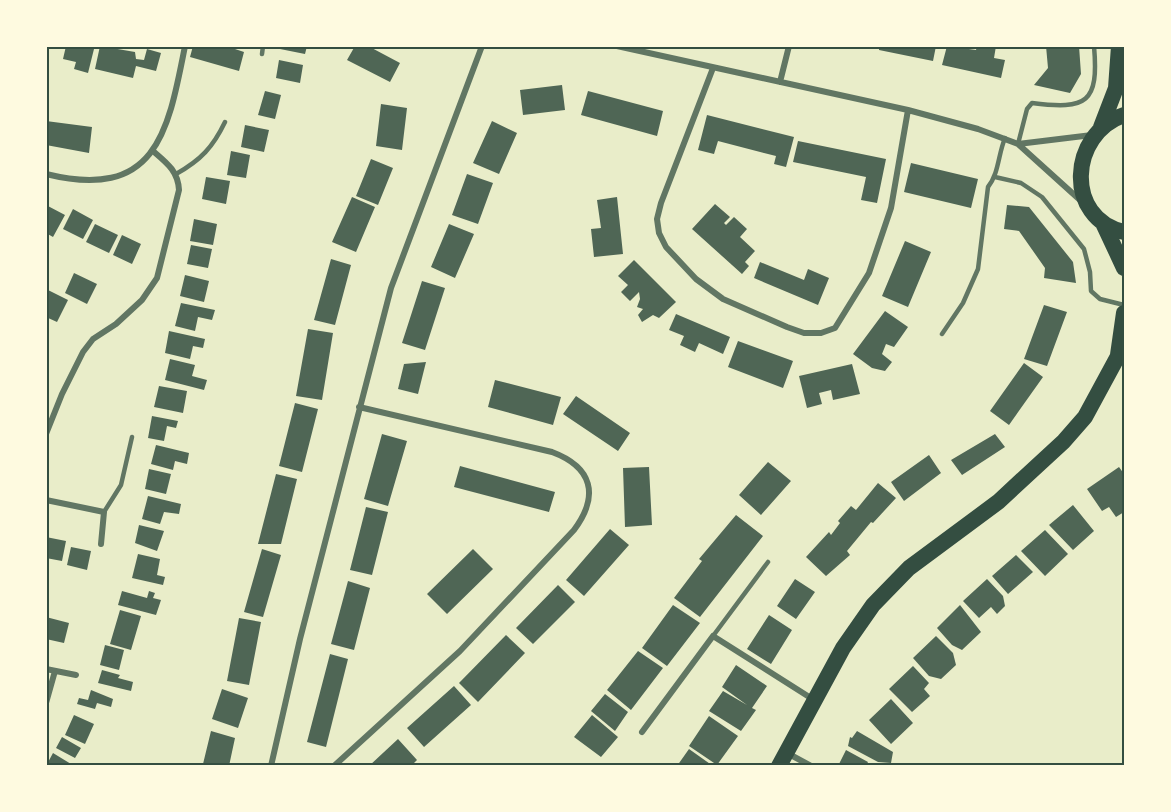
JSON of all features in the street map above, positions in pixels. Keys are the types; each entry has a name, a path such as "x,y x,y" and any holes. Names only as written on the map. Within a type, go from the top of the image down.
{"highway":[{"path":"1119,46 1116,88 1098,131 1084,152 1080,172 1083,192 1125,268"},
{"path":"1098,131 1125,115"},
{"path":"1097,216 1125,232"},
{"path":"783,759 843,648 873,605 909,568 998,502 1064,441 1085,417 1122,353 1125,313"}],"street":[{"path":"46,174 75,181 92,182 124,173 153,151 169,118 184,46"},
{"path":"271,765 359,407 391,288 482,46"},
{"path":"617,46 908,110 1005,138 1018,144 1097,216"},
{"path":"780,82 789,46"},
{"path":"713,68 661,203 657,219 659,232 666,247 696,279 723,298 804,333 821,333 835,328 869,273 891,208 908,110"},
{"path":"1018,144 1098,131"},
{"path":"46,434 83,351 93,339 116,324 142,300 157,278 179,190 176,174 153,151"},
{"path":"334,765 468,642 574,530 587,512 589,497 588,480 570,459 561,455 359,407"},
{"path":"46,500 104,512 100,544"},
{"path":"642,732 713,636 815,700"},
{"path":"46,669 76,675"},
{"path":"46,703 55,671"},
{"path":"783,759 811,765"}],"lane":[{"path":"262,54 264,46"},
{"path":"1018,144 1027,109 1032,104 1075,105 1083,101 1093,89 1097,76 1094,46"},
{"path":"176,174 198,162 214,145 225,122"},
{"path":"942,334 963,303 978,269 988,187 995,177 1005,138"},
{"path":"995,177 1021,183 1042,197 1084,249 1090,272 1091,291 1100,299 1125,305"},
{"path":"104,512 121,485 132,437"},
{"path":"713,636 768,562"}],"building":[{"path":"66,46 94,49 88,73 74,69 76,62 63,59"},
{"path":"100,46 135,52 136,59 144,60 147,49 161,53 156,71 136,66 133,78 95,69"},
{"path":"193,46 226,46 244,52 239,71 190,57"},
{"path":"280,46 307,46 305,54 280,49"},
{"path":"355,46 368,46 400,63 390,82 347,60"},
{"path":"879,46 936,46 933,61 879,50"},
{"path":"947,46 976,50 977,46 996,46 994,58 1005,60 1001,78 942,65"},
{"path":"1046,46 1079,46 1081,74 1070,93 1034,85 1048,68"},
{"path":"279,60 303,65 300,83 276,78"},
{"path":"562,85 565,110 523,115 520,90"},
{"path":"265,91 281,95 275,119 258,115"},
{"path":"588,91 663,111 657,136 581,115"},
{"path":"381,104 407,108 402,150 376,146"},
{"path":"707,115 794,137 786,167 774,164 776,156 718,141 714,154 698,150"},
{"path":"46,121 92,127 89,153 46,145"},
{"path":"492,121 517,133 499,174 473,163"},
{"path":"245,125 269,130 264,152 241,147"},
{"path":"798,141 886,159 877,203 861,200 866,177 793,162"},
{"path":"231,151 250,155 246,178 227,175"},
{"path":"371,159 393,168 378,205 356,196"},
{"path":"911,163 978,179 971,208 904,192"},
{"path":"467,174 493,183 478,224 452,215"},
{"path":"206,177 230,181 226,204 202,199"},
{"path":"352,197 375,207 356,252 332,242"},
{"path":"617,197 623,254 594,257 591,229 601,228 597,200"},
{"path":"715,204 730,217 724,223 726,225 734,217 747,229 740,237 755,251 745,262 749,266 742,274 692,229"},
{"path":"46,205 65,215 53,237 46,233"},
{"path":"1007,205 1029,207 1073,262 1076,283 1044,278 1045,268 1019,231 1004,229"},
{"path":"73,209 93,220 83,239 63,229"},
{"path":"194,219 217,224 213,245 190,241"},
{"path":"95,224 118,235 109,253 86,242"},
{"path":"449,224 474,234 455,278 431,267"},
{"path":"122,235 141,244 132,264 113,255"},
{"path":"905,241 931,252 908,307 882,296"},
{"path":"191,245 212,249 208,268 187,264"},
{"path":"331,259 351,265 335,325 314,320"},
{"path":"634,260 676,302 659,318 653,315 642,322 638,315 643,309 637,307 640,299 639,292 630,301 621,292 628,285 618,276"},
{"path":"760,262 804,280 808,269 829,278 818,305 754,278"},
{"path":"74,273 97,284 87,304 65,293"},
{"path":"185,275 209,281 204,302 180,296"},
{"path":"422,281 445,288 425,350 402,343"},
{"path":"48,290 68,300 57,322 46,317"},
{"path":"181,303 215,310 212,320 198,317 195,331 175,326"},
{"path":"1044,305 1067,312 1047,366 1024,359"},
{"path":"885,311 908,327 894,347 886,344 882,354 892,362 885,371 872,368 853,354"},
{"path":"676,314 730,337 723,354 699,343 695,352 680,345 684,336 669,330"},
{"path":"308,329 333,333 322,400 296,396"},
{"path":"169,331 205,339 203,348 193,346 190,359 165,353"},
{"path":"738,341 793,361 783,388 728,367"},
{"path":"170,359 195,365 192,376 207,380 204,390 165,380"},
{"path":"426,362 418,394 398,389 404,364"},
{"path":"1024,363 1043,377 1009,425 990,411"},
{"path":"852,364 860,394 833,400 831,390 819,393 822,404 807,408 799,376"},
{"path":"495,380 561,397 553,425 488,407"},
{"path":"159,386 187,391 183,413 154,407"},
{"path":"576,396 630,433 618,451 563,414"},
{"path":"295,403 318,409 302,472 279,466"},
{"path":"152,416 178,421 176,428 167,426 164,441 148,438"},
{"path":"382,434 407,441 388,506 364,499"},
{"path":"995,434 1005,447 962,475 951,460"},
{"path":"156,445 189,453 187,464 175,461 173,470 151,464"},
{"path":"929,455 941,473 904,501 891,482"},
{"path":"768,462 791,481 761,515 739,495"},
{"path":"460,466 555,492 549,512 454,487"},
{"path":"649,467 652,525 625,527 623,468"},
{"path":"1119,467 1124,474 1124,512 1116,517 1109,507 1102,511 1087,489"},
{"path":"149,469 171,474 166,494 145,489"},
{"path":"276,474 297,479 281,544 258,544"},
{"path":"878,483 896,498 873,523 871,522 847,551 850,555 826,576 806,557 829,532 831,535 840,523 838,521 851,506 856,510"},
{"path":"148,496 181,504 179,514 164,512 160,524 142,519"},
{"path":"1073,505 1094,531 1073,550 1049,525"},
{"path":"366,507 388,512 372,575 350,570"},
{"path":"736,515 763,536 700,617 674,598 702,561 699,559"},
{"path":"139,525 164,531 157,551 135,543"},
{"path":"610,529 629,545 584,596 566,580"},
{"path":"1045,530 1068,554 1045,576 1021,551"},
{"path":"46,537 66,541 62,561 46,558"},
{"path":"71,547 91,551 87,570 67,565"},
{"path":"262,549 281,555 263,617 244,612"},
{"path":"473,549 493,569 447,614 427,594"},
{"path":"138,554 160,559 157,575 165,577 163,585 132,578"},
{"path":"1016,555 1033,572 1008,594 992,576"},
{"path":"795,579 815,592 796,619 777,606"},
{"path":"987,579 1003,596 1005,606 997,614 991,607 979,618 963,601"},
{"path":"348,581 370,588 354,650 331,644"},
{"path":"558,585 575,602 533,644 516,628"},
{"path":"122,591 147,598 149,591 155,593 153,598 161,600 156,615 118,605"},
{"path":"673,605 700,623 667,666 642,648"},
{"path":"960,605 981,632 962,650 952,645 937,628"},
{"path":"120,610 141,616 131,650 110,644"},
{"path":"769,615 792,630 771,664 747,649"},
{"path":"46,617 69,623 64,643 46,639"},
{"path":"239,618 261,622 249,685 227,681"},
{"path":"506,635 525,653 478,702 459,683"},
{"path":"936,636 953,653 956,665 941,679 929,676 913,658"},
{"path":"105,645 124,650 119,670 100,665"},
{"path":"638,651 663,668 631,710 607,690"},
{"path":"330,654 348,659 326,747 307,742"},
{"path":"736,665 767,686 752,708 756,710 741,731 709,711 723,691 747,705 722,687"},
{"path":"913,666 929,683 924,689 930,696 912,712 889,689"},
{"path":"102,670 120,675 118,678 133,682 131,691 98,683"},
{"path":"454,686 471,705 424,747 407,728"},
{"path":"222,689 248,698 238,728 212,719"},
{"path":"91,690 113,699 111,707 97,703 95,709 77,704 79,698 88,700"},
{"path":"605,694 628,712 615,731 591,711"},
{"path":"891,699 913,723 891,744 869,720"},
{"path":"74,715 94,724 85,744 65,735"},
{"path":"592,715 618,737 601,757 574,737"},
{"path":"709,716 738,736 717,765 689,746"},
{"path":"211,731 235,738 229,766 203,764"},
{"path":"857,731 893,752 891,763 878,762 848,746 850,737 852,738"},
{"path":"62,737 81,748 75,758 56,748"},
{"path":"398,739 417,760 411,766 369,766"},
{"path":"689,749 713,766 677,766"},
{"path":"846,750 868,762 866,766 838,766"},
{"path":"53,753 71,764 70,766 46,766"}]}
